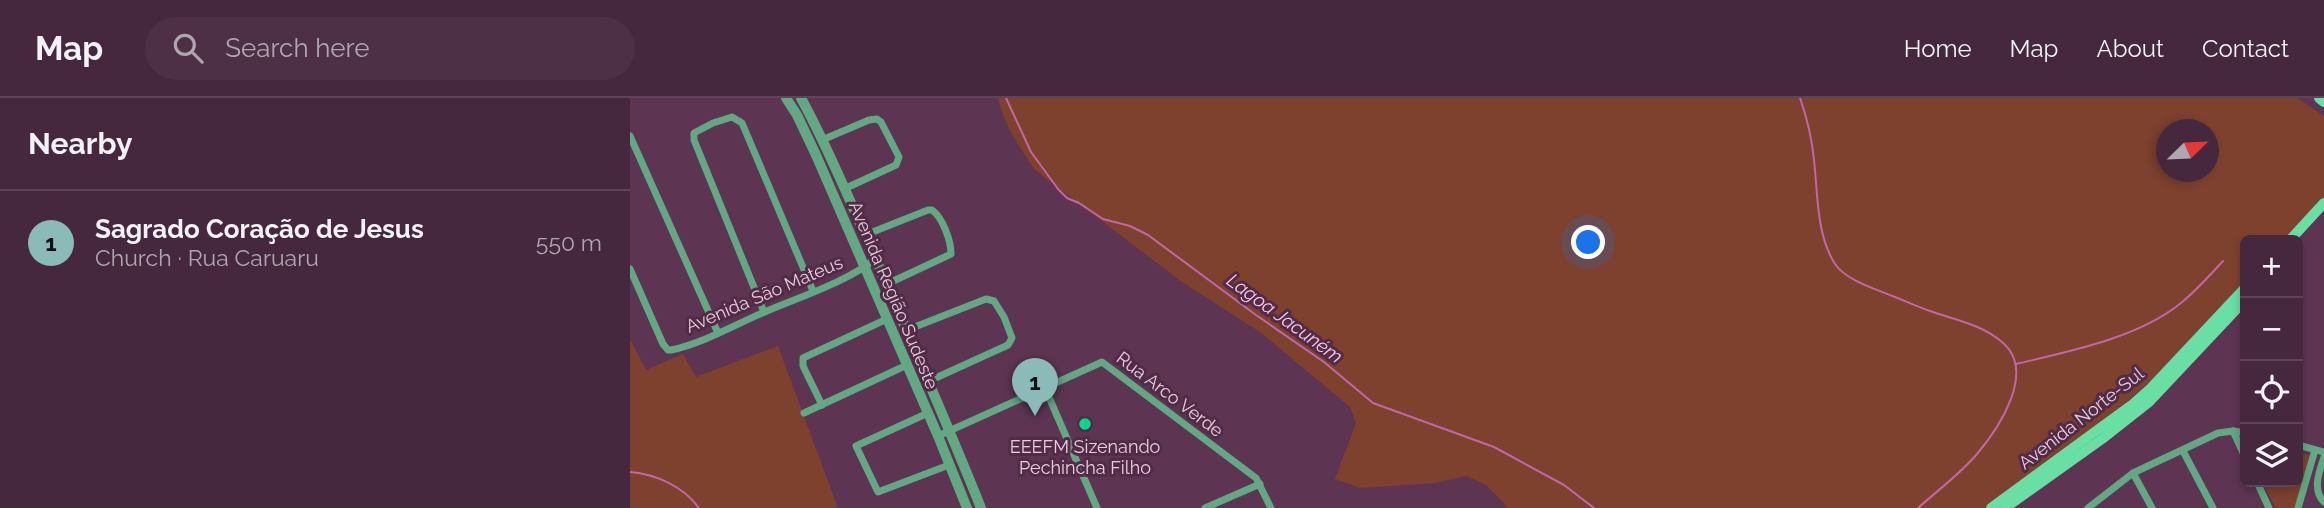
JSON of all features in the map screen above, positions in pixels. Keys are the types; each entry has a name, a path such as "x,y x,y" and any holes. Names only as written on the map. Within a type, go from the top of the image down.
{"main road":[{"path":"2319,98 2324,102"},
{"path":"2295,235 2324,203"},
{"path":"2303,236 2324,213"},
{"name":"Avenida Norte-Sul","path":"1991,508 2133,404 2240,293"},
{"name":"Avenida Norte-Sul","path":"2005,508 2102,439 2149,401 2240,305"}],"street":[{"name":"Avenida Região Sudeste","path":"786,98 797,115 829,184 967,508"},
{"name":"Avenida Região Sudeste","path":"801,98 887,284 981,508"},
{"path":"765,312 694,140 694,133 713,123 732,117 741,123 813,291"},
{"path":"822,140 873,119 881,122 899,157 897,163 842,184 829,184"},
{"path":"630,136 718,333"},
{"path":"865,235 930,210 936,212 944,229 951,246 950,256 887,284"},
{"name":"Avenida São Mateus","path":"630,269 668,350 675,350 864,268 875,259"},
{"path":"630,299 641,294"},
{"path":"907,330 986,299 994,301 1004,317 1012,338 1008,345 929,381"},
{"path":"822,405 803,366 803,358 887,319"},
{"name":"Rua Arco Verde","path":"938,436 1102,362 1256,478 1260,484"},
{"path":"804,413 907,365"},
{"path":"1045,388 1097,508"},
{"path":"928,413 856,446 878,492 949,465"},
{"path":"2233,431 2240,446"},
{"path":"2090,507 2133,473 2218,433 2240,432"},
{"path":"2303,446 2324,454 2316,489 2324,502"},
{"path":"2298,508 2315,450"},
{"path":"2183,451 2214,508"},
{"path":"2133,473 2152,508"},
{"path":"1209,507 1260,484 1271,508"},
{"path":"2258,487 2269,508"}],"shaded area":[{"path":"998,98 2297,98 2324,116 2324,199 2290,235 2240,235 2240,288 2162,371 2107,419 1984,508 1508,508 1486,485 1466,476 1435,483 1360,488 1335,479 1356,423 1350,407 1260,332 1182,282 1035,170 1004,118"},
{"path":"630,339 646,370 683,354 696,377 778,346 838,508 630,508"},
{"path":"2303,454 2310,455 2303,486"},
{"path":"2265,487 2303,487 2298,508 2276,508"}],"waterway":[{"name":"Lagoa Jacuném","path":"1006,98 1031,152 1067,198 1103,219 1130,226 1148,235 1324,362 1373,403 1494,447 1564,485 1594,508"},
{"path":"1800,98 1812,144 1821,227 1835,264 1846,275 1868,286 1985,331 2002,342 2012,354 2016,368 2015,383 2011,399 1995,430 1977,454 1918,508"},
{"path":"2016,364 2103,342 2145,325 2181,303 2223,261"},
{"path":"630,472 669,483 686,494 699,508"}],"place":[{"name":"Sagrado Coração de Jesus","path":"1035,416"},
{"name":"EEEFM Sizenando Pechincha Filho","path":"1085,424"}]}
